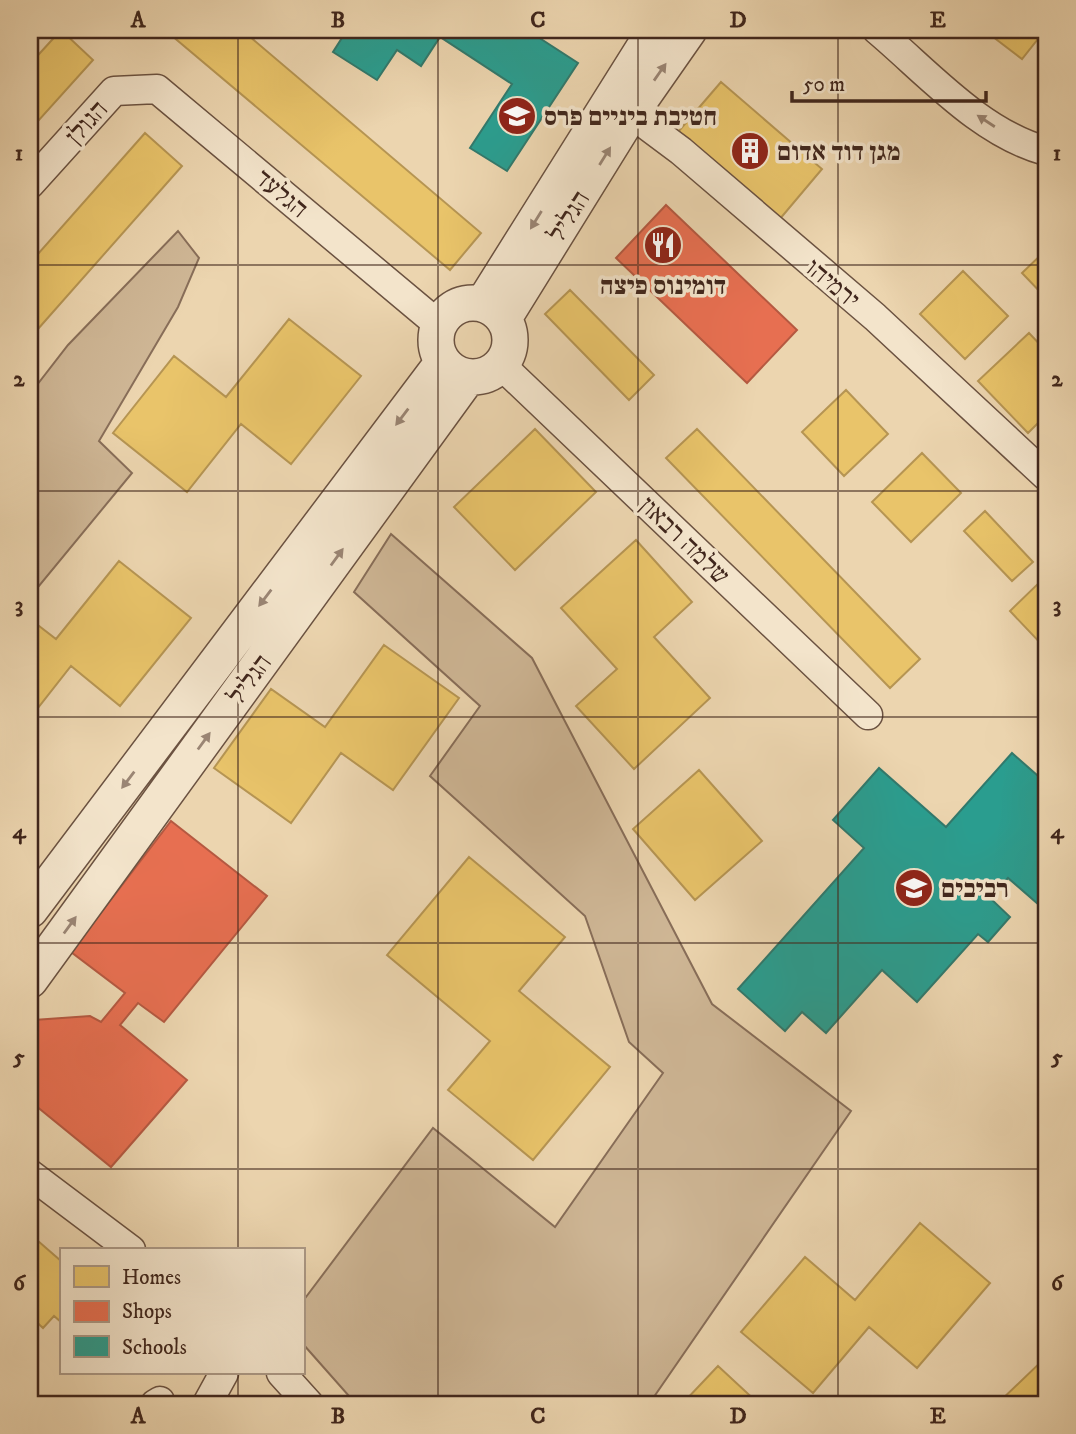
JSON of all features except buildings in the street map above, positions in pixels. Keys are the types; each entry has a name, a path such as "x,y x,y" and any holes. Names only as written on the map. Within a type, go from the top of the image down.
{"street":[{"path":"621,106 656,30"},
{"path":"621,106 689,30"},
{"path":"877,30 976,115 1012,137 1046,151"},
{"name":"הגלעד","path":"114,91 157,89 439,325"},
{"name":"הגולן","path":"30,184 114,91"},
{"name":"הגליל","path":"494,311 621,106"},
{"name":"ירמיהו","path":"621,106 681,151 1041,459"},
{"path":"473,302 494,311 510,342 501,365 480,376 456,370 436,344 439,325 453,309 473,302"},
{"name":"שלמה רבאון","path":"501,365 868,715"},
{"name":"הגליל","path":"30,910 456,370"},
{"name":"הגליל","path":"30,980 456,370"},
{"path":"30,1174 128,1248"},
{"path":"207,1404 223,1374"},
{"path":"282,1374 309,1404"}],"shaded area":[{"path":"178,231 199,258 178,307 99,441 132,473 34,592 30,590 30,394 68,345"},
{"path":"391,534 532,658 712,1004 851,1111 649,1404 356,1404 304,1345 304,1300 433,1128 555,1227 663,1073 629,1042 585,916 430,776 480,706 354,592"}],"place":[{"name":"חטיבת ביניים פרס","path":"517,116"},
{"name":"מגן דוד אדום","path":"750,151"},
{"name":"דומינוס פיצה","path":"663,245"},
{"name":"רביבים","path":"914,888"}]}
